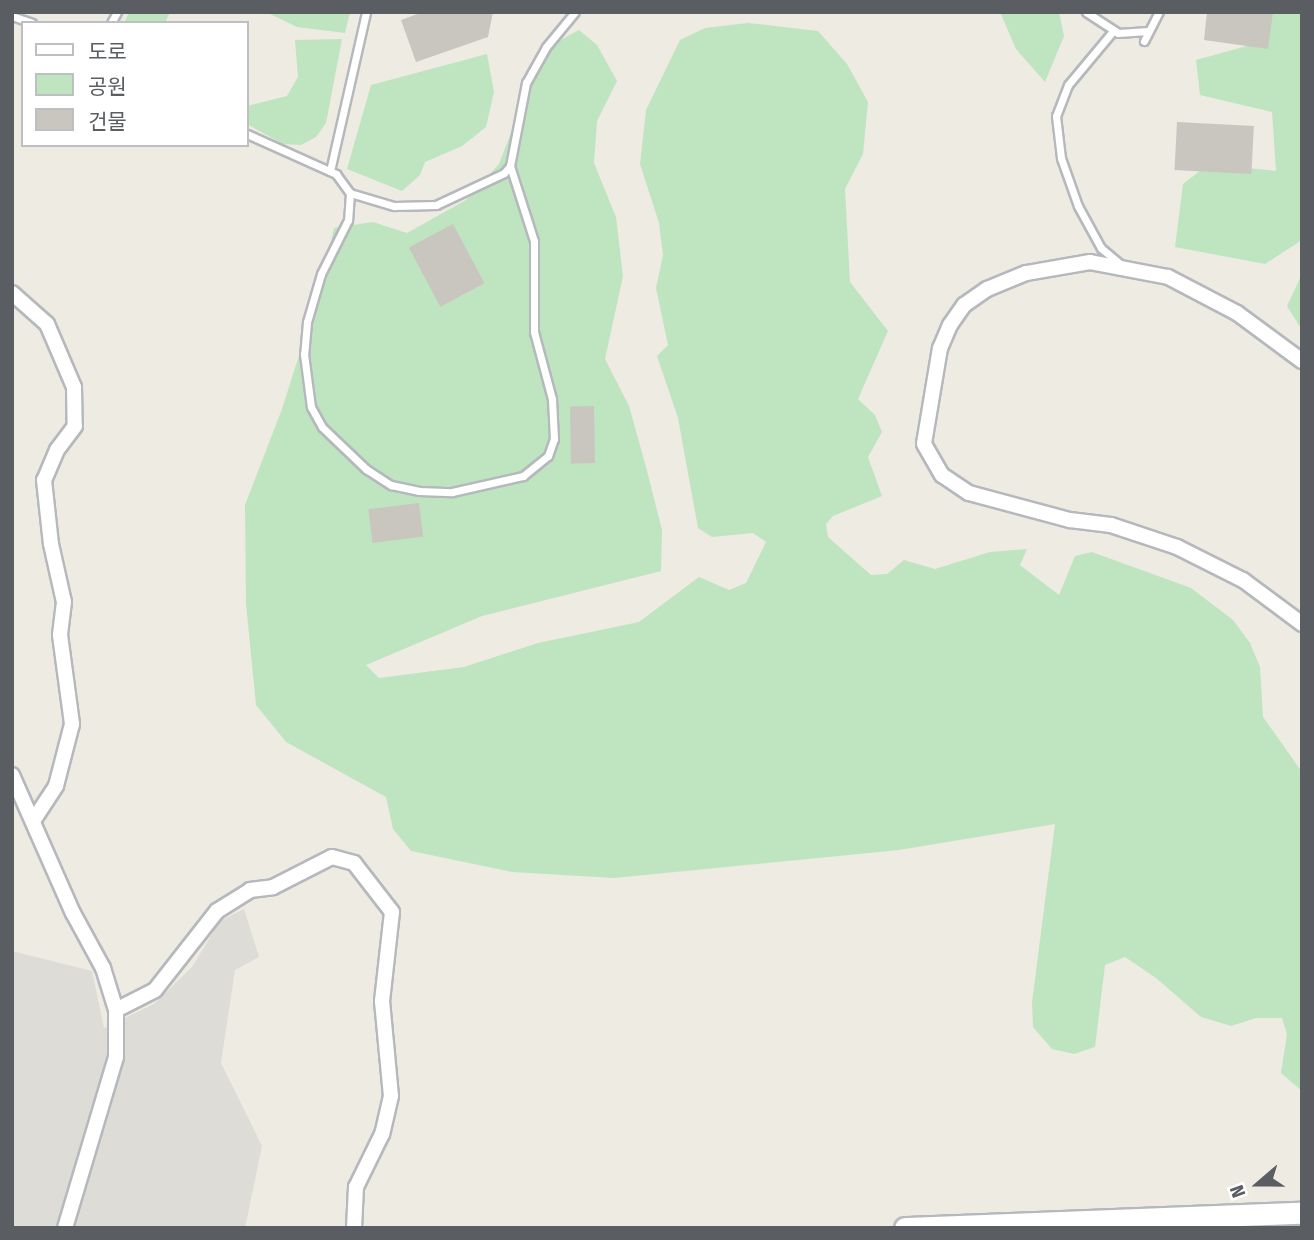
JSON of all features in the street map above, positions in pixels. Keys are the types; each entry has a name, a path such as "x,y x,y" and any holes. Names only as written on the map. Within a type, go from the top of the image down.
{"street":[{"path":"1302,361 1264,330 1212,299 1168,278 1120,265 1090,262 1026,273 988,289 964,305 940,348 924,424 924,444 931,462 969,492 1070,520 1111,525 1213,562 1302,624"},
{"path":"12,293 47,324 74,387 75,426 57,450 44,480 51,544 64,602 60,635 72,724 56,786 33,821"},
{"path":"12,775 73,913 103,968 116,1010 116,1057 65,1228"},
{"path":"116,1010 155,990 217,911 250,890 273,887 332,857 354,863 392,912 382,1001 391,1096 382,1133 356,1187 354,1228"},
{"path":"905,1228 1163,1223 1302,1213"}],"lane":[{"path":"330,171 366,12"},
{"path":"350,193 348,220 321,274 307,322 304,354 311,407 344,450 391,485 452,492 523,476 548,456 554,439 552,399 534,332 534,241 510,166 526,83 546,47 575,12"},
{"path":"1086,12 1114,31 1149,31"},
{"path":"1144,41 1158,12"},
{"path":"1114,31 1068,85 1056,116 1061,158 1078,206 1101,248 1120,265"},
{"path":"248,134 330,171 350,193 394,206 436,205 491,182 510,166"}],"shaded area":[{"path":"244,909 259,957 235,970 221,1063 262,1146 245,1228 12,1228 12,951 92,971 104,1028 154,1004 192,967 220,921"}],"green space":[{"path":"129,12 170,12 166,21 125,21"},
{"path":"266,12 350,12 345,33 297,27"},
{"path":"1000,12 1059,12 1064,36 1045,82 1016,49"},
{"path":"1262,12 1302,12 1302,240 1265,264 1175,247 1183,184 1209,164 1276,171 1272,112 1200,95 1196,60 1265,41"},
{"path":"748,23 818,31 847,64 868,102 863,154 845,189 850,282 888,331 858,399 875,415 882,432 868,457 882,496 833,516 826,524 828,537 871,575 887,574 904,560 935,569 990,552 1027,549 1020,565 1059,595 1075,556 1092,552 1191,588 1233,620 1250,643 1260,667 1263,717 1302,772 1302,1091 1281,1073 1287,1034 1282,1018 1256,1018 1231,1026 1201,1017 1156,978 1125,957 1105,965 1095,1047 1074,1054 1052,1049 1033,1027 1032,1002 1055,824 899,850 614,878 512,872 411,851 393,829 386,797 286,742 256,705 246,604 245,505 282,409 321,286 334,228 373,222 407,233 466,200 499,164 534,73 555,43 579,30 597,45 617,81 597,121 594,163 616,217 623,276 605,359 629,406 646,467 662,530 661,571 482,616 366,665 379,678 464,667 538,643 639,622 699,577 729,590 746,583 766,542 753,533 712,537 698,528 678,418 657,356 668,345 656,288 663,255 659,223 640,164 646,110 680,40 705,28"},
{"path":"342,39 326,123 316,137 301,145 283,144 248,125 248,106 287,96 298,77 295,40"},
{"path":"487,54 494,92 486,127 462,146 425,162 420,175 402,191 347,169 371,85"},
{"path":"1302,274 1302,330 1287,306"}],"building":[{"path":"423,12 493,12 488,37 416,62 401,20"},
{"path":"1207,12 1273,12 1268,49 1204,40"},
{"path":"1177,122 1254,126 1251,174 1174,170"},
{"path":"453,224 484,283 440,307 409,247"},
{"path":"570,406 594,406 595,463 571,463"},
{"path":"419,503 423,537 373,543 368,509"}]}
